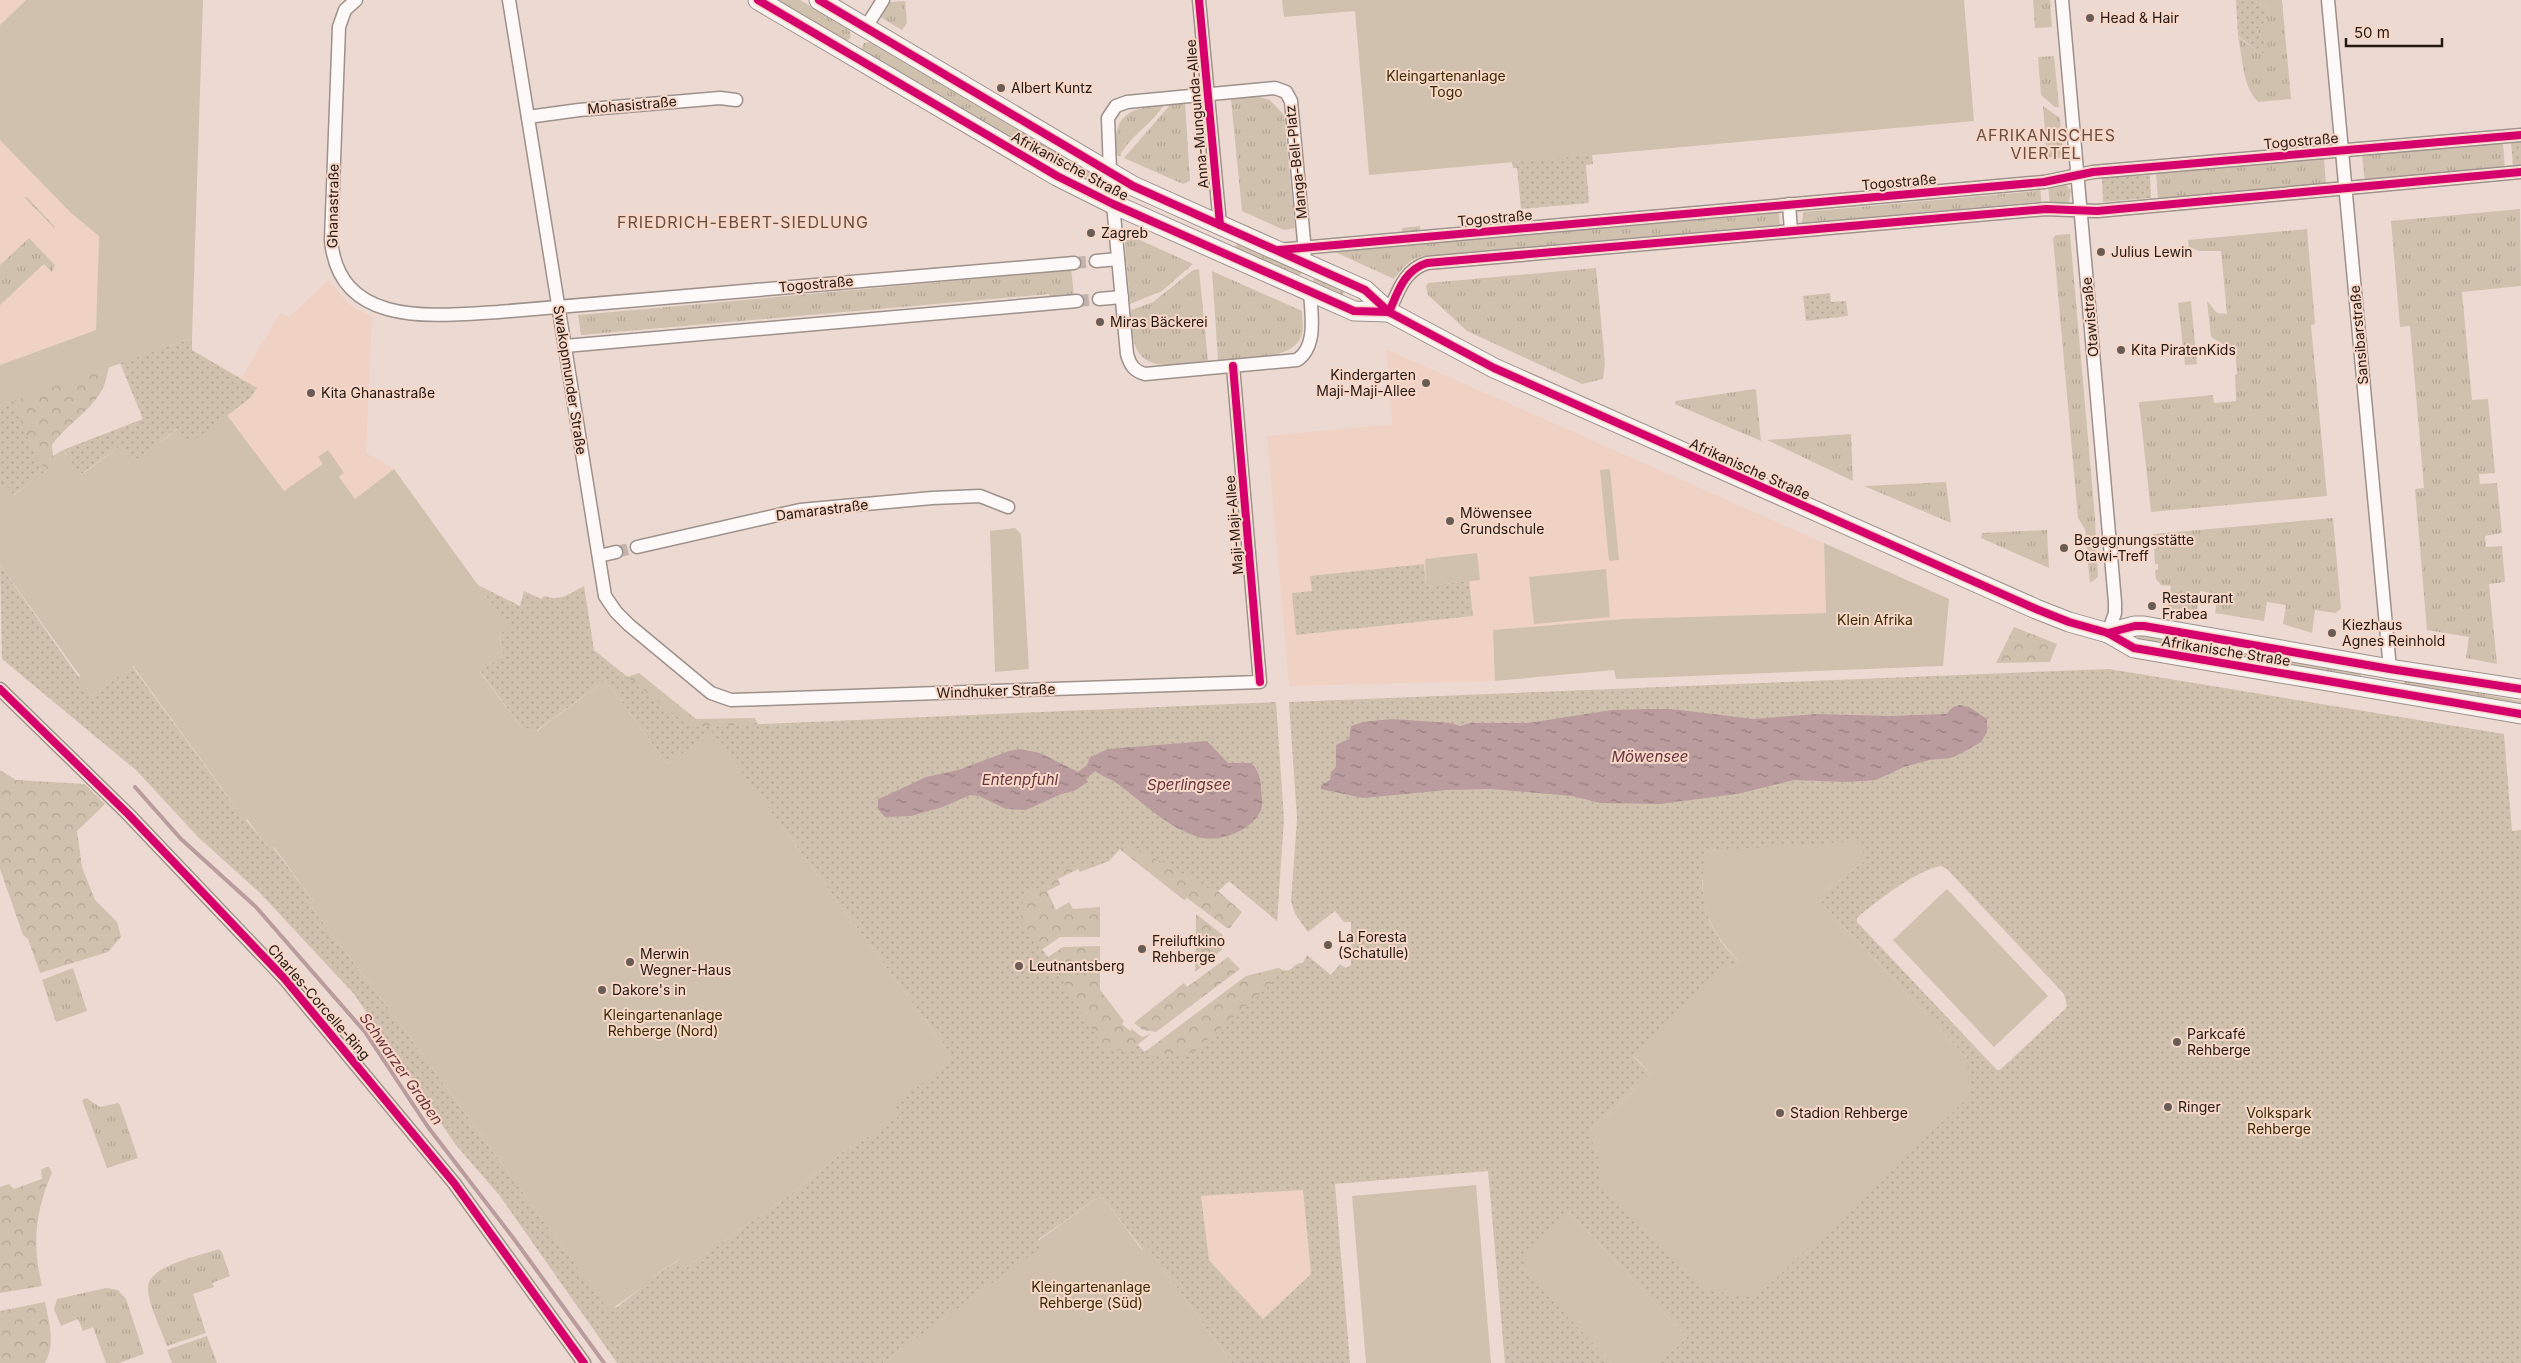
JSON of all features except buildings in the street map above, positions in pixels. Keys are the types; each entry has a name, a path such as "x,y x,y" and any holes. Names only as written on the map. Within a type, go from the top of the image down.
{"street":[{"name":"Ghanastraße","path":"356,0 345,10 339,27 331,240 334,261 343,280 351,290 374,306 397,311 467,314 558,307"},
{"name":"Swakopmunder Straße","path":"509,0 605,596 616,612 711,693 731,700"},
{"name":"Afrikanische Straße","path":"758,0 1057,176 1113,204 1354,310 1388,312"},
{"name":"Afrikanische Straße","path":"819,0 1133,186 1278,250 1306,254 1365,290 1388,312 1494,368 2036,609 2069,622 2108,633 2134,648 2521,714"},
{"path":"851,54 883,0"},
{"name":"Anna-Mungunda-Allee","path":"1199,0 1220,225"},
{"name":"Otawistraße","path":"2062,0 2115,602 2115,613 2108,633"},
{"name":"Sansibarstraße","path":"2328,0 2390,669"},
{"name":"Manga-Bell-Platz","path":"1110,172 1108,118 1116,106 1127,102 1275,88 1286,92 1291,101 1306,254"},
{"name":"Mohasistraße","path":"528,117 580,110 720,98 736,100"},
{"name":"Togostraße","path":"1306,254 1372,242 2044,182 2077,175 2521,135"},
{"name":"Afrikanische Straße","path":"1057,176 1072,149"},
{"name":"Afrikanische Straße","path":"1110,172 1113,204"},
{"path":"1388,312 1410,273 1417,266 1428,264 2046,210 2080,210 2346,189 2521,172"},
{"path":"1113,204 1127,354 1132,368 1145,374 1297,360 1303,356 1311,338 1310,291 1306,254"},
{"path":"1789,204 1791,232"},
{"path":"1220,225 1222,252"},
{"path":"1096,261 1118,259"},
{"name":"Togostraße","path":"558,307 1074,263"},
{"path":"1099,299 1122,297"},
{"path":"565,346 1077,301"},
{"name":"Maji-Maji-Allee","path":"1233,366 1260,682"},
{"name":"Damarastraße","path":"637,547 800,510 932,498 980,496 1008,507"},
{"path":"599,556 616,552"},
{"name":"Afrikanische Straße","path":"2108,633 2135,626 2144,626 2390,669 2521,689"},
{"path":"2387,691 2390,669"},
{"name":"Windhuker Straße","path":"731,700 1260,682"},
{"name":"Charles-Corcelle-Ring","path":"0,689 128,814 284,978 454,1183 584,1363"}],"shaded area":[{"path":"0,0 26,0 0,25"},
{"path":"0,140 71,213 99,236 96,330 0,365"},
{"name":"Kita Ghanastraße","path":"328,280 350,305 372,317 366,453 394,469 355,499 339,477 344,473 323,464 284,492 227,415 250,398 256,388 241,379 280,313 289,317"},
{"name":"Möwensee Grundschule","path":"1386,349 1824,543 1826,613 1623,619 1494,630 1495,681 1289,686 1267,436 1392,424"},
{"path":"1303,1190 1311,1274 1263,1319 1209,1260 1200,1196"}],"green space":[{"path":"26,0 203,0 192,338 0,406 0,365 96,330 99,236 71,213 0,140 0,25"},
{"path":"768,0 800,0 849,29 851,37 846,42"},
{"name":"Kleingartenanlage Togo","path":"1282,0 1964,0 1974,121 1369,175 1355,11 1284,17"},
{"path":"2033,0 2050,0 2052,27 2035,28"},
{"path":"2236,0 2252,0 2267,8 2270,17 2257,29 2261,38 2268,44 2264,53 2256,50 2238,36"},
{"path":"2252,0 2282,0 2291,99 2258,102 2249,88 2238,37 2256,50 2267,44 2261,38 2257,29 2270,17 2267,8"},
{"path":"905,1 907,23 902,30 880,17 889,2"},
{"path":"870,42 1059,152 1060,158 1054,165 861,50 864,43"},
{"path":"2054,56 2059,107 2055,107 2041,95 2038,57"},
{"path":"1256,96 1270,100 1284,115 1295,228 1284,230 1242,211 1231,99"},
{"path":"1185,103 1190,181 1183,184 1124,158 1170,105"},
{"path":"1164,105 1129,142 1120,156 1116,155 1117,130 1125,116 1140,109"},
{"path":"2043,106 2060,118 2063,158 2047,157"},
{"path":"2521,141 2521,165 2513,166 2511,142"},
{"path":"2503,142 2505,169 2365,182 2362,155"},
{"path":"1592,154 1593,164 1586,165 1589,203 1521,209 1517,168 1513,168 1512,162"},
{"path":"2324,158 2326,185 2158,200 2156,173"},
{"path":"1074,161 1099,176 1105,185 1104,189 1066,174"},
{"path":"2150,175 2151,198 2103,202 2102,178"},
{"path":"2064,183 2071,190 2069,202 2050,206 2048,185"},
{"path":"2037,186 2040,186 2042,206 2038,206 2036,202 1802,223 1803,212 2036,191"},
{"path":"27,197 55,227 54,228 25,198"},
{"path":"2520,209 2521,286 2462,292 2472,400 2488,399 2495,473 2479,474 2480,484 2497,483 2502,533 2485,536 2486,547 2502,546 2505,582 2489,584 2497,664 2466,658 2469,637 2427,630 2415,489 2424,488 2410,326 2400,327 2391,221"},
{"path":"1779,213 1780,225 1423,256 1410,262 1394,279 1335,252"},
{"path":"1420,226 1421,233 1402,234 1402,228"},
{"path":"2307,229 2315,324 2311,325 2327,496 2151,512 2139,402 2213,395 2214,403 2236,401 2235,375 2237,374 2235,351 2211,337 2207,301 2217,313 2227,314 2221,251 2199,251 2189,247 2188,240"},
{"path":"1124,233 1193,264 1162,291 1130,304"},
{"path":"2070,234 2095,518 2098,577 2090,583 2085,529 2078,518 2053,238 2056,235"},
{"path":"29,238 55,265 52,272 44,264 0,305 0,265"},
{"path":"1237,243 1302,273 1297,276 1235,248"},
{"path":"1071,268 1074,295 1050,297 1049,294 581,335 578,315 1052,272 1052,270"},
{"path":"1596,268 1605,363 1603,379 1582,384 1467,331 1428,295 1426,287 1428,283"},
{"path":"1199,269 1208,361 1166,365 1156,364 1147,360 1140,354 1135,345 1132,332 1131,310 1153,302 1192,271"},
{"path":"1212,271 1302,311 1303,331 1297,343 1289,350 1266,357 1218,360"},
{"path":"1317,277 1345,290 1342,297 1314,284 1313,280"},
{"path":"1830,293 1831,302 1846,301 1848,316 1806,321 1803,296"},
{"path":"2191,301 2197,364 2185,365 2178,303"},
{"path":"192,338 192,350 257,388 250,398 189,445 177,429 132,463 120,446 72,481 67,455 63,450 143,419 120,363"},
{"path":"109,367 102,390 97,398 52,445 53,456 58,462 13,495 0,487 0,393 92,373"},
{"path":"1756,390 1761,441 1675,404 1675,401"},
{"path":"13,401 34,453 46,471 13,495 0,487 0,406"},
{"name":"Kleingartenanlage Rehberge (Nord)","path":"227,415 284,491 323,464 318,457 328,450 344,473 339,477 355,499 394,469 509,628 499,635 503,655 480,672 521,727 537,731 603,682 610,686 667,764 712,732 949,1052 949,1059 944,1066 894,1105 901,1115 851,1148 850,1146 799,1188 686,1268 679,1260 653,1276 650,1282 609,1311 392,1013 309,904 313,901 274,847 270,850 247,819 245,820 133,666 92,696 78,678 80,676 0,565 0,487 5,484 14,495 57,462 53,456 63,450 81,475 120,446 132,462 178,429 189,444"},
{"path":"1851,434 1853,481 1767,440"},
{"path":"1610,469 1619,560 1609,561 1600,470"},
{"path":"1946,482 1951,523 1864,486"},
{"path":"2333,518 2341,609 2335,613 2315,610 2312,633 2283,624 2286,605 2267,602 2264,621 2215,613 2218,594 2200,591 2197,610 2167,609 2171,586 2161,585 2156,579 2155,570 2158,569 2158,564 2155,564 2154,549 2156,549 2156,544 2153,544 2153,534"},
{"path":"1015,528 1021,534 1029,669 995,672 990,531"},
{"path":"2047,530 2049,568 1981,538 1982,533"},
{"name":"Klein Afrika","path":"1824,543 1949,599 1943,666 1616,679 1614,670 1495,681 1493,630 1623,619 1826,613"},
{"path":"1477,553 1480,580 1426,586 1425,559"},
{"path":"1424,564 1426,586 1469,581 1473,616 1296,635 1292,593 1312,591 1310,576"},
{"name":"Volkspark Rehberge","path":"0,565 92,696 132,666 233,804 270,849 273,847 313,901 309,904 392,1013 572,1260 616,1308 649,1282 653,1276 680,1260 686,1268 799,1188 850,1146 851,1148 900,1115 893,1105 944,1066 949,1052 712,732 667,764 610,686 603,682 536,731 521,727 480,671 503,655 499,635 508,627 478,585 520,606 524,591 541,599 544,596 560,598 584,586 594,650 690,727 1276,702 1284,819 1277,921 1229,881 1218,891 1213,891 1128,843 1109,861 1090,868 1078,863 1055,873 1051,882 1024,894 1020,920 1048,957 1105,1050 1126,1050 1138,1045 1149,1054 1164,1057 1180,1056 1194,1052 1272,983 1278,968 1290,970 1296,964 1303,963 1307,955 1331,975 1340,964 1346,968 1351,965 1351,922 1344,922 1335,911 1308,932 1295,914 1291,901 1297,819 1289,702 2109,669 2504,734 2512,831 2521,830 2521,1363 1659,1363 1687,1337 1570,1213 1521,1267 1612,1363 1505,1363 1488,1171 1335,1184 1350,1363 1232,1363 1147,1247 1143,1250 1101,1195 1038,1240 1043,1247 883,1363 617,1363 500,1196 455,1144 354,994 260,893 198,837 137,771 2,659","holes":["1865,860 1817,898 1967,1058 1600,1185 1600,1159 1591,1130 1651,1074 1633,1056 1729,966 1731,968 1739,961 1723,944 1712,925 1705,903 1702,880","1941,866 1947,869 2064,994 2067,1006 2064,1010 2000,1070 1997,1070 1857,922 1857,918 1897,887 1920,873","1303,1190 1311,1274 1263,1319 1209,1260 1201,1196"]},
{"path":"1606,569 1610,617 1534,624 1529,577"},
{"path":"2014,627 2057,644 2050,662 1996,663"},
{"path":"2138,634 2362,672 2360,679 2137,642"},
{"path":"639,673 696,719 755,718 782,778 781,826 712,732 672,761 617,680"},
{"path":"2405,680 2521,701 2521,707 2403,685"},
{"path":"0,770 16,780 85,784 105,804 77,831 82,867 95,900 117,922 121,937 108,952 40,973 28,939 23,935 0,869"},
{"path":"1106,833 1280,870 1277,921 1229,881 1218,891 1242,912 1230,928 1227,928 1187,898 1184,900 1109,841"},
{"name":"Stadion Rehberge","path":"1860,841 1865,860 1817,898 1967,1058 1970,1096 1755,1298 1708,1290 1600,1185 1600,1159 1594,1154 1591,1130 1651,1074 1633,1055 1728,965 1731,968 1739,961 1719,937 1706,911 1702,883 1707,851"},
{"path":"885,843 1109,861 1080,872 1078,869 1058,879 1060,885 1047,891 1056,910 1069,902 1073,909 1100,907 1100,937 1060,937 1037,953"},
{"path":"1947,889 2048,996 1994,1047 1893,940"},
{"path":"1196,914 1223,935 1222,950 1195,972"},
{"path":"1100,946 1100,990 1124,1021 1122,1024 1130,1031 1132,1029 1142,1037 1151,1034 1111,1066 1042,961 1063,947"},
{"path":"1228,957 1240,969 1156,1032 1143,1030 1134,1023 1184,983 1187,987"},
{"path":"73,968 87,1011 56,1022 42,980"},
{"path":"1278,968 1281,969 1266,1057 1138,1057 1246,976"},
{"path":"86,1098 100,1107 118,1103 120,1105 138,1158 107,1168 82,1100"},
{"path":"49,1167 52,1173 42,1201 36,1243 42,1286 0,1293 0,1187 9,1184 14,1189 42,1179 41,1170"},
{"path":"1476,1185 1491,1363 1366,1363 1352,1196"},
{"name":"Kleingartenanlage Rehberge (Süd)","path":"1101,1195 1142,1250 1147,1247 1232,1363 883,1363 1042,1247 1038,1241"},
{"path":"1570,1213 1687,1337 1659,1363 1612,1363 1520,1267 1524,1263 1524,1256"},
{"path":"219,1249 222,1252 230,1276 212,1283 214,1287 193,1294 206,1333 167,1346 148,1293 151,1279 166,1267 177,1262"},
{"path":"106,1288 118,1290 126,1299 144,1354 119,1363 106,1363 93,1327 83,1331 78,1319 61,1326 54,1309 57,1299"},
{"path":"45,1302 51,1340 45,1363 0,1363 0,1311"},
{"path":"207,1336 217,1363 172,1363 167,1350"}],"water":[{"name":"Möwensee","path":"1960,705 1969,707 1987,719 1987,732 1981,742 1950,758 1929,760 1904,767 1876,780 1847,782 1794,780 1737,794 1660,804 1600,803 1572,796 1491,789 1447,790 1363,798 1321,789 1321,785 1330,780 1331,772 1336,767 1336,745 1349,739 1351,726 1363,722 1392,719 1450,723 1460,726 1470,723 1528,723 1612,710 1648,709 1671,709 1754,719 1816,714 1890,716 1946,714 1953,707"},
{"path":"1207,741 1228,763 1251,763 1258,772 1260,779 1262,805 1257,817 1243,829 1225,837 1207,838 1187,833 1155,813 1115,782 1095,771 1086,779 1088,782 1074,791 1061,794 1026,810 1006,809 979,796 970,795 943,807 911,816 885,817 878,809 878,799 926,777 958,770 1009,751 1020,749 1040,753 1078,772 1087,765 1090,757 1108,749"}],"waterway":[{"name":"Schwarzer Graben","path":"135,787 181,839 256,907 365,1032 428,1127 514,1239 604,1363"}],"tunnel":[{"path":"1074,263 1096,261"},
{"path":"1077,301 1099,299"},
{"path":"616,552 637,547"}],"cycle path":[{"path":"758,0 1057,176 1113,204 1354,311 1389,312"},
{"path":"819,0 1133,186 1365,290 1389,312 1494,368 2036,609 2069,622 2108,633 2134,648 2521,714"},
{"path":"1199,0 1220,225"},
{"path":"1279,250 2044,182 2093,172 2521,135"},
{"path":"1389,312 1407,276 1419,266 1427,263 2046,209 2097,211 2521,172"},
{"path":"1233,366 1260,682"},
{"path":"2108,633 2135,626 2144,626 2390,669 2521,689"},
{"path":"0,689 128,814 284,978 454,1183 584,1363"}],"place":[{"name":"Head & Hair","path":"2090,18"},
{"name":"Albert Kuntz","path":"1001,88"},
{"name":"Zagreb","path":"1091,233"},
{"name":"Julius Lewin","path":"2101,252"},
{"name":"Miras Bäckerei","path":"1100,322"},
{"name":"Kita PiratenKids","path":"2121,350"},
{"name":"Kindergarten Maji-Maji-Allee","path":"1426,383"},
{"name":"Kita Ghanastraße","path":"311,393"},
{"name":"Möwensee Grundschule","path":"1450,521"},
{"name":"Begegnungsstätte Otawi-Treff","path":"2064,548"},
{"name":"Restaurant Frabea","path":"2152,606"},
{"name":"Kiezhaus Agnes Reinhold","path":"2332,633"},
{"name":"La Foresta (Schatulle)","path":"1328,945"},
{"name":"Freiluftkino Rehberge","path":"1142,949"},
{"name":"Merwin Wegner-Haus","path":"630,962"},
{"name":"Leutnantsberg","path":"1019,966"},
{"name":"Dakore's in","path":"602,990"},
{"name":"Parkcafé Rehberge","path":"2177,1042"},
{"name":"Ringer","path":"2168,1107"},
{"name":"Stadion Rehberge","path":"1780,1113"}],"district":[{"name":"AFRIKANISCHES VIERTEL","path":"2046,144"},
{"name":"FRIEDRICH-EBERT-SIEDLUNG","path":"743,222"}],"water label":[{"name":"Entenpfuhl","path":"1020,780"},
{"name":"Sperlingsee","path":"1189,785"}]}
